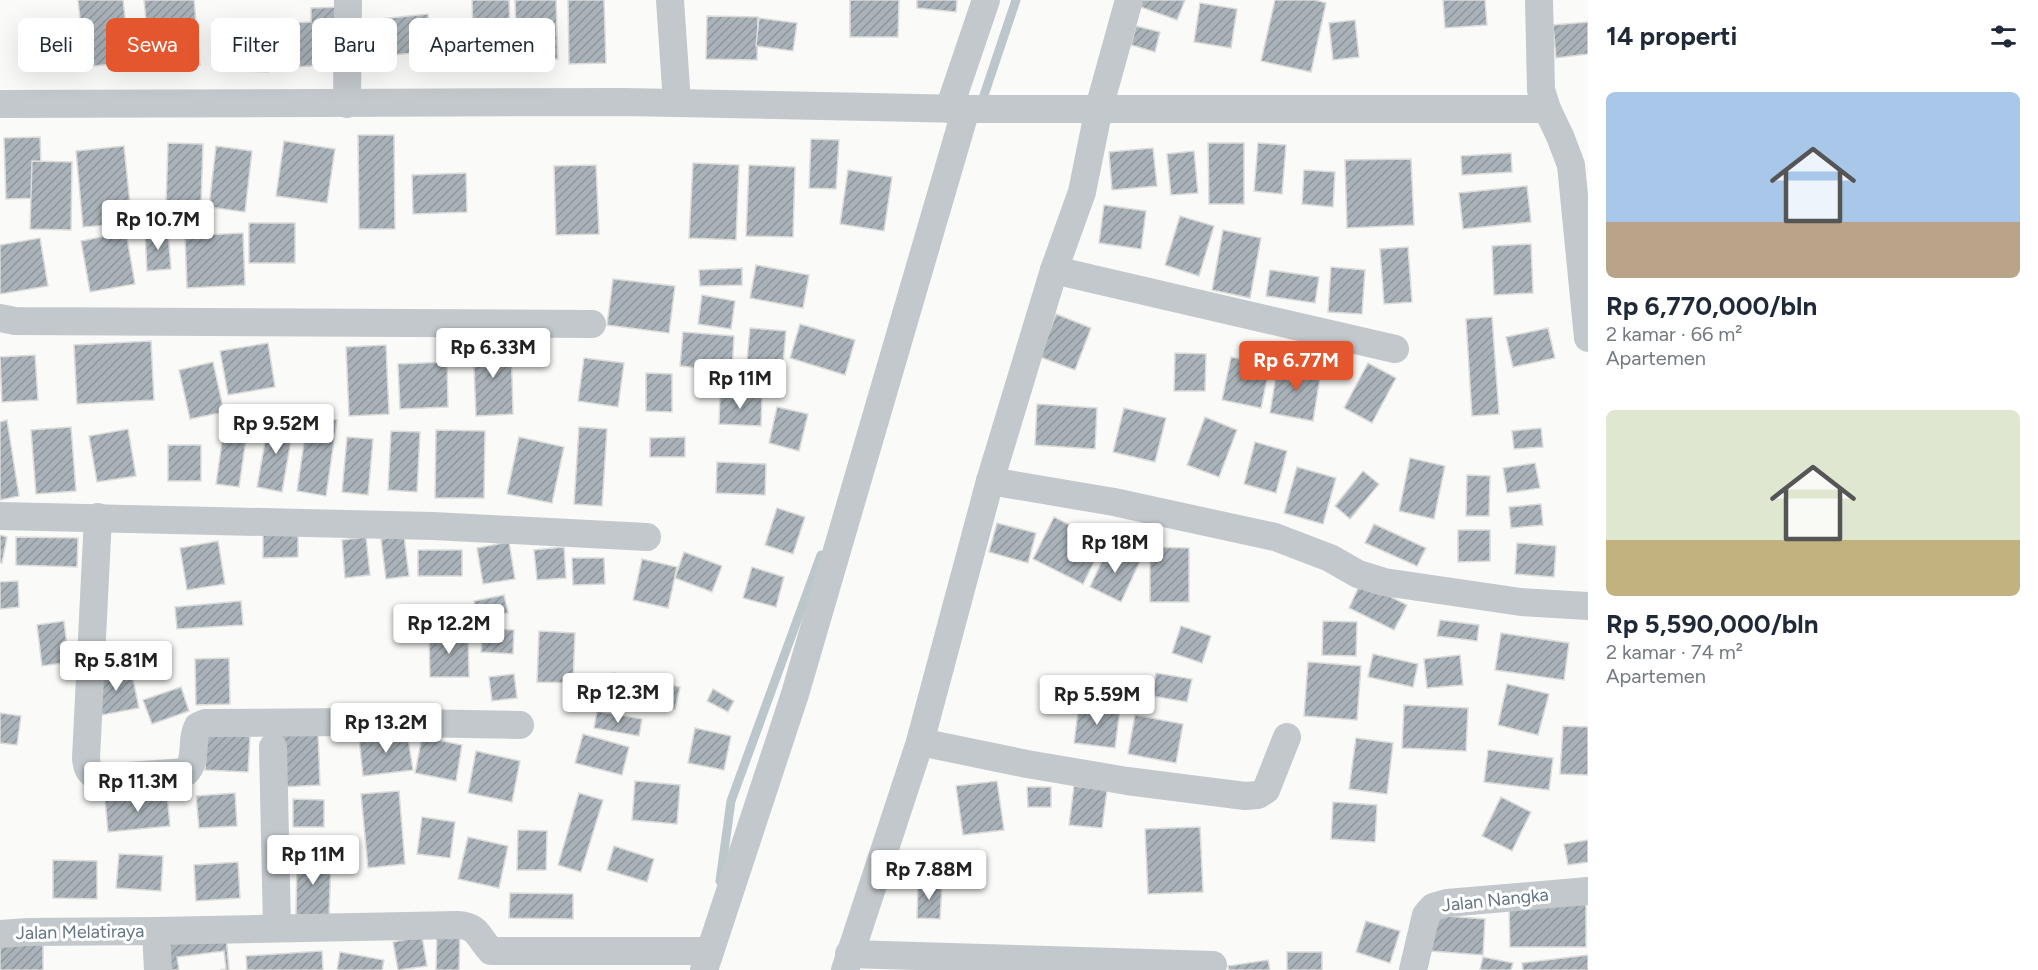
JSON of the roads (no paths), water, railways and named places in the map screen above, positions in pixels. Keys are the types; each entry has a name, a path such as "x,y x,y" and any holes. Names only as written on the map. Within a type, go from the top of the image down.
{"street":[{"path":"347,104 348,0"},
{"path":"670,0 676,103"},
{"path":"156,931 458,925 468,926 475,930 491,951 707,961 795,694 963,109 986,0"},
{"path":"1129,0 1089,109 1082,192 1054,270 990,481 920,742 847,962 1213,964"},
{"path":"1539,0 1541,90 1560,136 1579,165 1588,338"},
{"path":"0,104 612,102 963,109 1547,109"},
{"path":"1054,270 1395,349"},
{"path":"0,318 27,321 592,324"},
{"path":"990,481 1114,502 1275,537 1330,558 1358,574 1384,582 1521,602 1588,606"},
{"path":"0,516 433,526 647,537"},
{"path":"98,517 86,758 87,768 91,774 99,778 186,772 192,764 195,732 198,726 205,723 352,722 520,725"},
{"path":"920,742 1027,764 1127,781 1245,796 1257,795 1266,790 1287,737"},
{"path":"273,747 277,928"},
{"name":"Jalan Nangka","path":"1413,970 1426,915 1433,907 1447,903 1588,891"},
{"name":"Jalan Melatiraya","path":"0,934 156,931 158,970"}],"waterway":[{"path":"980,107 1016,0"},
{"path":"720,881 731,801 821,555"}]}
